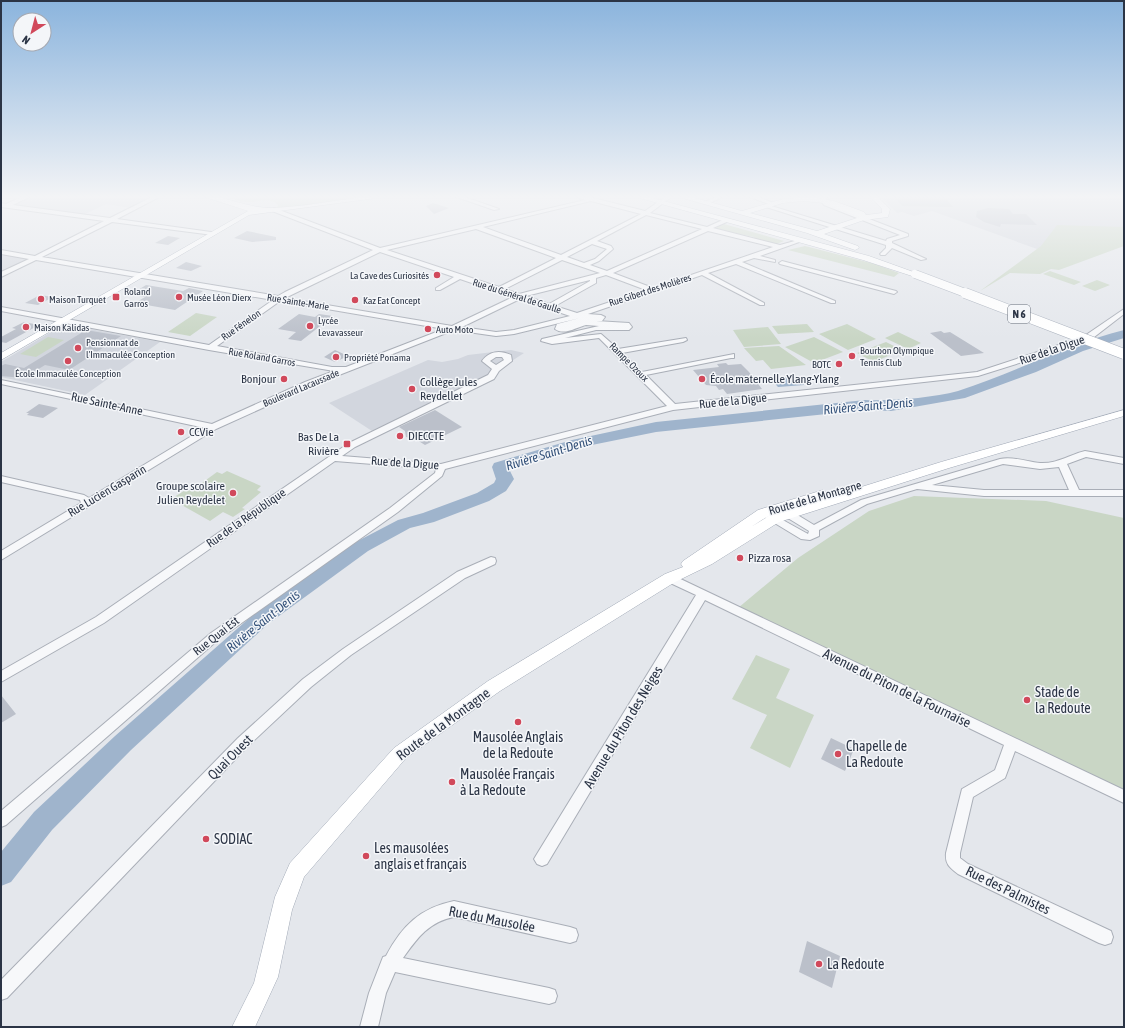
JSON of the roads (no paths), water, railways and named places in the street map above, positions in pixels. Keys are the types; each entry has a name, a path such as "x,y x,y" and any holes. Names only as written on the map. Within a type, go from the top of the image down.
{"main road":[{"path":"1,358 196,243"},
{"name":"N 6","path":"811,243 916,274 1124,350"},
{"name":"N 6","path":"841,243 916,274 1124,354"},
{"name":"Route de la Montagne","path":"243,1027 267,977 282,904 289,884 310,854 400,753 435,727 494,686 674,576 707,561 775,513 1124,414"}],"street":[{"path":"1,275 65,243"},
{"name":"Rue du Général de Gaulle","path":"361,243 459,277 575,314"},
{"name":"Rue Fénelon","path":"209,348 279,299 380,250 409,243"},
{"path":"521,243 653,290"},
{"path":"499,290 591,243"},
{"path":"585,265 597,260 610,248 596,243"},
{"path":"464,326 520,296 608,273 673,243"},
{"path":"765,243 781,247"},
{"name":"Rue Gibert des Molières","path":"575,314 653,290 792,243"},
{"path":"886,243 923,259"},
{"path":"884,254 889,248 889,244"},
{"name":"Rue Sainte-Marie","path":"1,252 453,328"},
{"path":"755,256 773,261"},
{"path":"737,262 833,302"},
{"path":"782,263 894,292"},
{"path":"703,273 762,304"},
{"name":"Rue du Général de Gaulle","path":"438,289 459,277"},
{"path":"550,306 594,282 591,278"},
{"name":"Rue Roland Garros","path":"1,309 302,364 336,369 359,365"},
{"name":"Rue de la Digue","path":"334,458 441,467 673,407 978,374 1086,339 1124,311"},
{"name":"Boulevard Lacaussade","path":"213,427 308,384 453,328 464,326 504,334 570,318 575,314"},
{"name":"Rampe Ozoux","path":"575,314 599,316 601,318 581,320 560,326 559,329 565,329 586,323 622,324 628,327 622,329 596,328 547,339 545,342 596,335 604,337 673,407"},
{"path":"618,351 683,340"},
{"path":"641,374 731,356"},
{"path":"302,364 323,371 323,375 308,384"},
{"name":"Rue de la République","path":"1,677 100,620 366,437 484,380 494,374 496,369"},
{"name":"Rue Sainte-Anne","path":"1,382 213,427"},
{"name":"Rue Lucien Gasparin","path":"1,556 213,427"},
{"path":"814,529 864,502 1003,462 1049,466 1062,464 1085,454 1124,460"},
{"path":"1062,464 1075,492"},
{"name":"Rue Quai Est","path":"1,820 214,636 394,510 439,474 441,467"},
{"path":"1,479 84,498 86,504"},
{"path":"917,486 984,492 1124,493"},
{"path":"775,513 805,537 810,537 815,534 814,529"},
{"path":"775,513 814,529"},
{"name":"Quai Ouest","path":"1,992 243,742 307,683 347,652 449,583 491,561"},
{"name":"Avenue du Piton de la Fournaise","path":"674,576 703,594 1124,797"},
{"name":"Avenue du Piton des Neiges","path":"542,859 703,594"},
{"name":"Rue des Palmistes","path":"1014,744 1009,748 1000,774 967,793 953,853 953,861 963,869 1105,937"},
{"name":"Rue du Mausolée","path":"369,1027 377,989 389,963 416,929 444,909 454,909 570,935"},
{"path":"389,963 549,996"}],"water":[{"path":"797,376 804,385 778,387 771,379"}],"waterway":[{"name":"Rivière Saint-Denis","path":"1,873 43,821 123,743 261,619 316,581 361,547 404,524 428,518 483,497 500,487 505,479 500,467 538,454 656,427 708,420 865,405 891,406 960,395 1031,369 1078,348 1124,334"}],"place":[{"name":"La Cave des Curiosités","path":"437,275"},
{"name":"Roland Garros","path":"116,297"},
{"name":"Musée Léon Dierx","path":"179,297"},
{"name":"Maison Turquet","path":"41,299"},
{"name":"Kaz Eat Concept","path":"355,300"},
{"name":"Lycée Levavasseur","path":"310,326"},
{"name":"Maison Kalidas","path":"26,327"},
{"name":"Auto Moto","path":"428,329"},
{"name":"Pensionnat de l'Immaculée Conception","path":"78,348"},
{"name":"Bourbon Olympique Tennis Club","path":"852,356"},
{"name":"Propriété Ponama","path":"336,357"},
{"name":"École Immaculée Conception","path":"68,361"},
{"name":"BOTC","path":"839,364"},
{"name":"Bonjour","path":"284,379"},
{"name":"École maternelle Ylang-Ylang","path":"702,379"},
{"name":"Collège Jules Reydellet","path":"412,389"},
{"name":"CCVie","path":"181,432"},
{"name":"DIECCTE","path":"400,436"},
{"name":"Bas De La Rivière","path":"347,444"},
{"name":"Groupe scolaire Julien Reydelet","path":"233,493"},
{"name":"Pizza rosa","path":"740,558"},
{"name":"Stade de la Redoute","path":"1027,700"},
{"name":"Mausolée Anglais de la Redoute","path":"518,722"},
{"name":"Chapelle de La Redoute","path":"838,754"},
{"name":"Mausolée Français à La Redoute","path":"452,782"},
{"name":"SODIAC","path":"206,839"},
{"name":"Les mausolées anglais et français","path":"366,856"},
{"name":"La Redoute","path":"819,964"}]}
